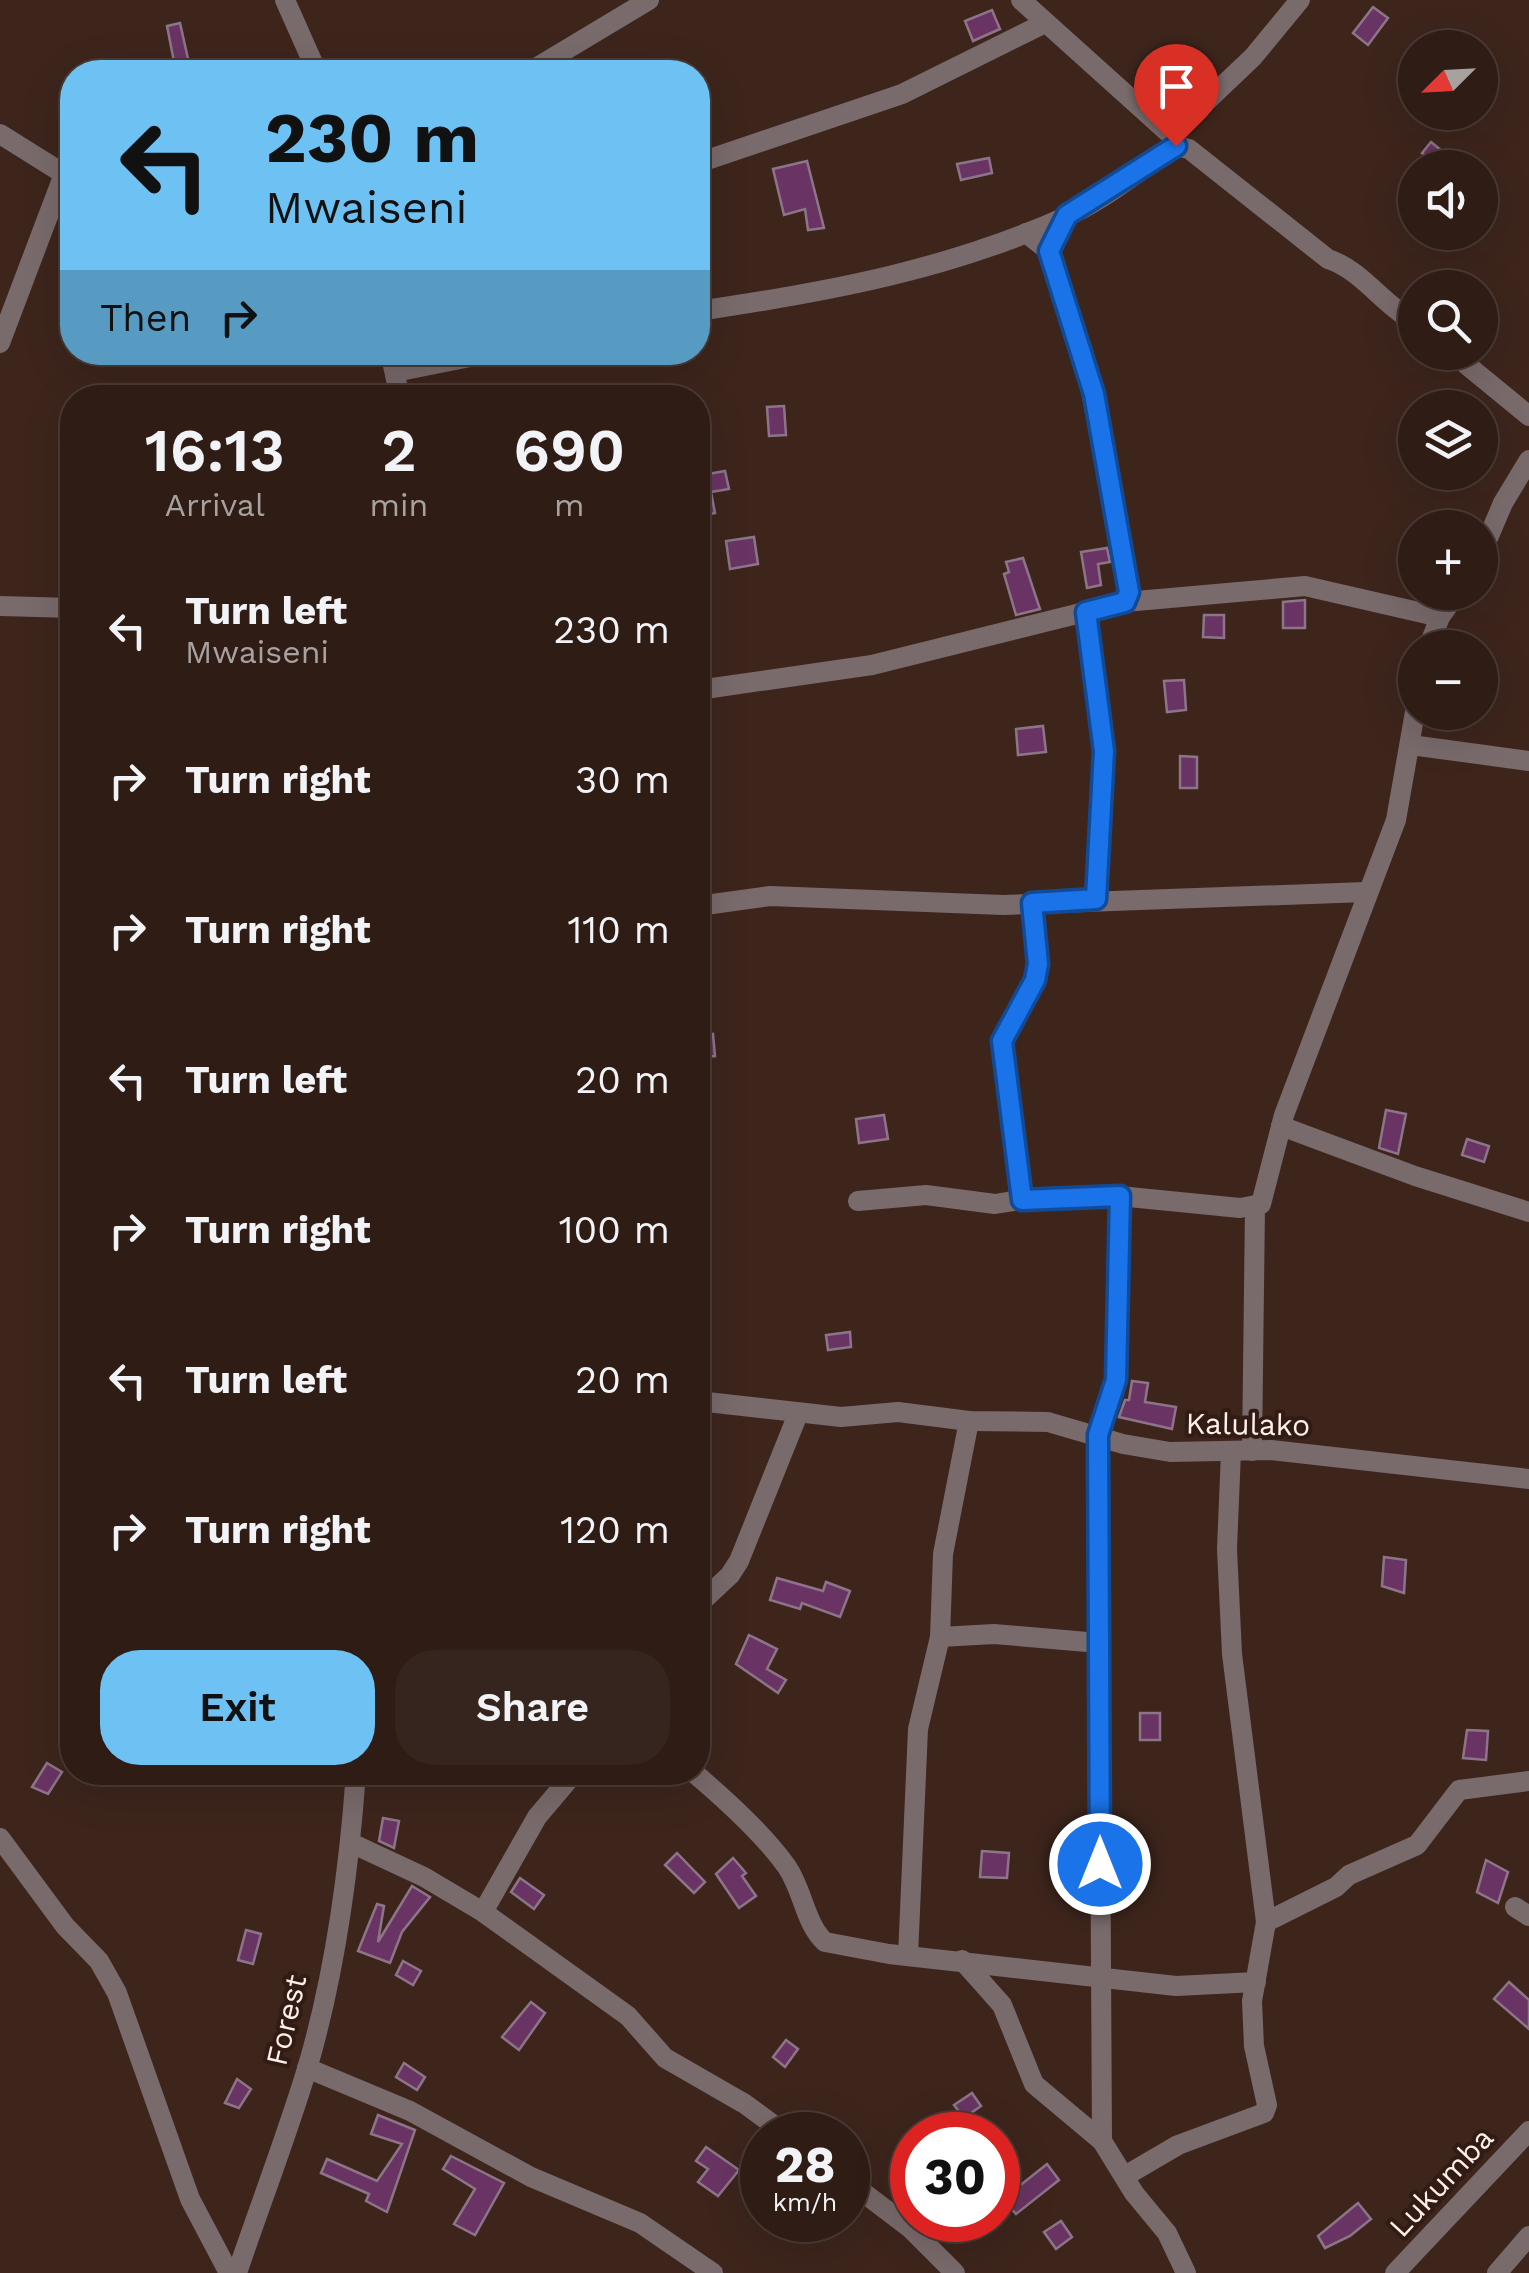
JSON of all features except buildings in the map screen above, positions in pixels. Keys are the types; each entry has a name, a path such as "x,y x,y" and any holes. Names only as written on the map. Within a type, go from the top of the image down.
{"street":[{"path":"285,0 312,60"},
{"path":"568,60 650,0"},
{"path":"1021,0 1174,140 1328,259 1349,266 1370,290 1398,310"},
{"path":"710,309 863,286 1026,233 1067,215 1174,140 1253,57 1300,0"},
{"path":"710,160 902,94 1044,23"},
{"path":"0,134 60,165"},
{"path":"0,344 60,190"},
{"path":"1049,251 1067,215"},
{"path":"1026,233 1049,251 1094,394 1128,578 1125,602"},
{"path":"1473,370 1529,416"},
{"path":"1498,515 1529,460"},
{"path":"710,688 872,665 1125,602 1305,586 1440,617"},
{"path":"0,606 60,608"},
{"path":"1435,630 1445,610"},
{"path":"1086,612 1104,751 1096,899"},
{"path":"1125,2176 1178,2144 1264,2113 1267,2105 1254,2046 1256,1982 1266,1922 1232,1654 1227,1549 1241,1451 1255,1207 1264,1197 1280,1126 1402,801 1413,730"},
{"path":"1411,745 1529,761"},
{"path":"710,904 770,896 922,905 1096,899 1142,902 1215,894 1366,892"},
{"path":"1022,1200 1002,1041 1035,980 1038,964 1032,903"},
{"path":"1280,1126 1529,1212"},
{"path":"858,1201 926,1196 971,1203 1120,1196 1255,1207"},
{"path":"1102,2142 1098,1435 1116,1380 1120,1196"},
{"name":"Kalulako","path":"710,1403 798,1414 898,1412 968,1421 1048,1422 1170,1452 1241,1451 1529,1480"},
{"path":"710,1594 730,1576 739,1561 798,1414"},
{"path":"908,1956 918,1728 940,1637 944,1554 968,1421"},
{"path":"940,1637 994,1634 1099,1643"},
{"path":"1266,1922 1368,1865 1417,1845 1459,1790 1529,1781"},
{"name":"Forest","path":"233,2273 307,2068 351,1843 355,1785"},
{"path":"483,1912 538,1817 564,1785"},
{"path":"706,1785 786,1864 808,1905 811,1925 825,1942 908,1956 1176,1986 1256,1982"},
{"path":"0,1838 65,1926 99,1960 117,1993 190,2200 233,2273"},
{"path":"351,1843 424,1877 483,1912 628,2016 665,2058 755,2112"},
{"path":"962,1960 1002,2005 1034,2084 1102,2142 1167,2234 1186,2273"},
{"path":"307,2068 410,2111 531,2178 640,2223 713,2273"},
{"name":"Lukumba","path":"1395,2273 1529,2131"},
{"path":"870,2197 910,2228 954,2273"},
{"path":"1497,2273 1528,2238"}],"route":[{"path":"1100,1864 1098,1435 1113,1399 1116,1380 1120,1196 1022,1200 1002,1034 1035,980 1038,964 1032,903 1096,899 1104,751 1086,612 1125,602 1129,592 1094,394 1049,251 1067,215 1176,146"}]}
